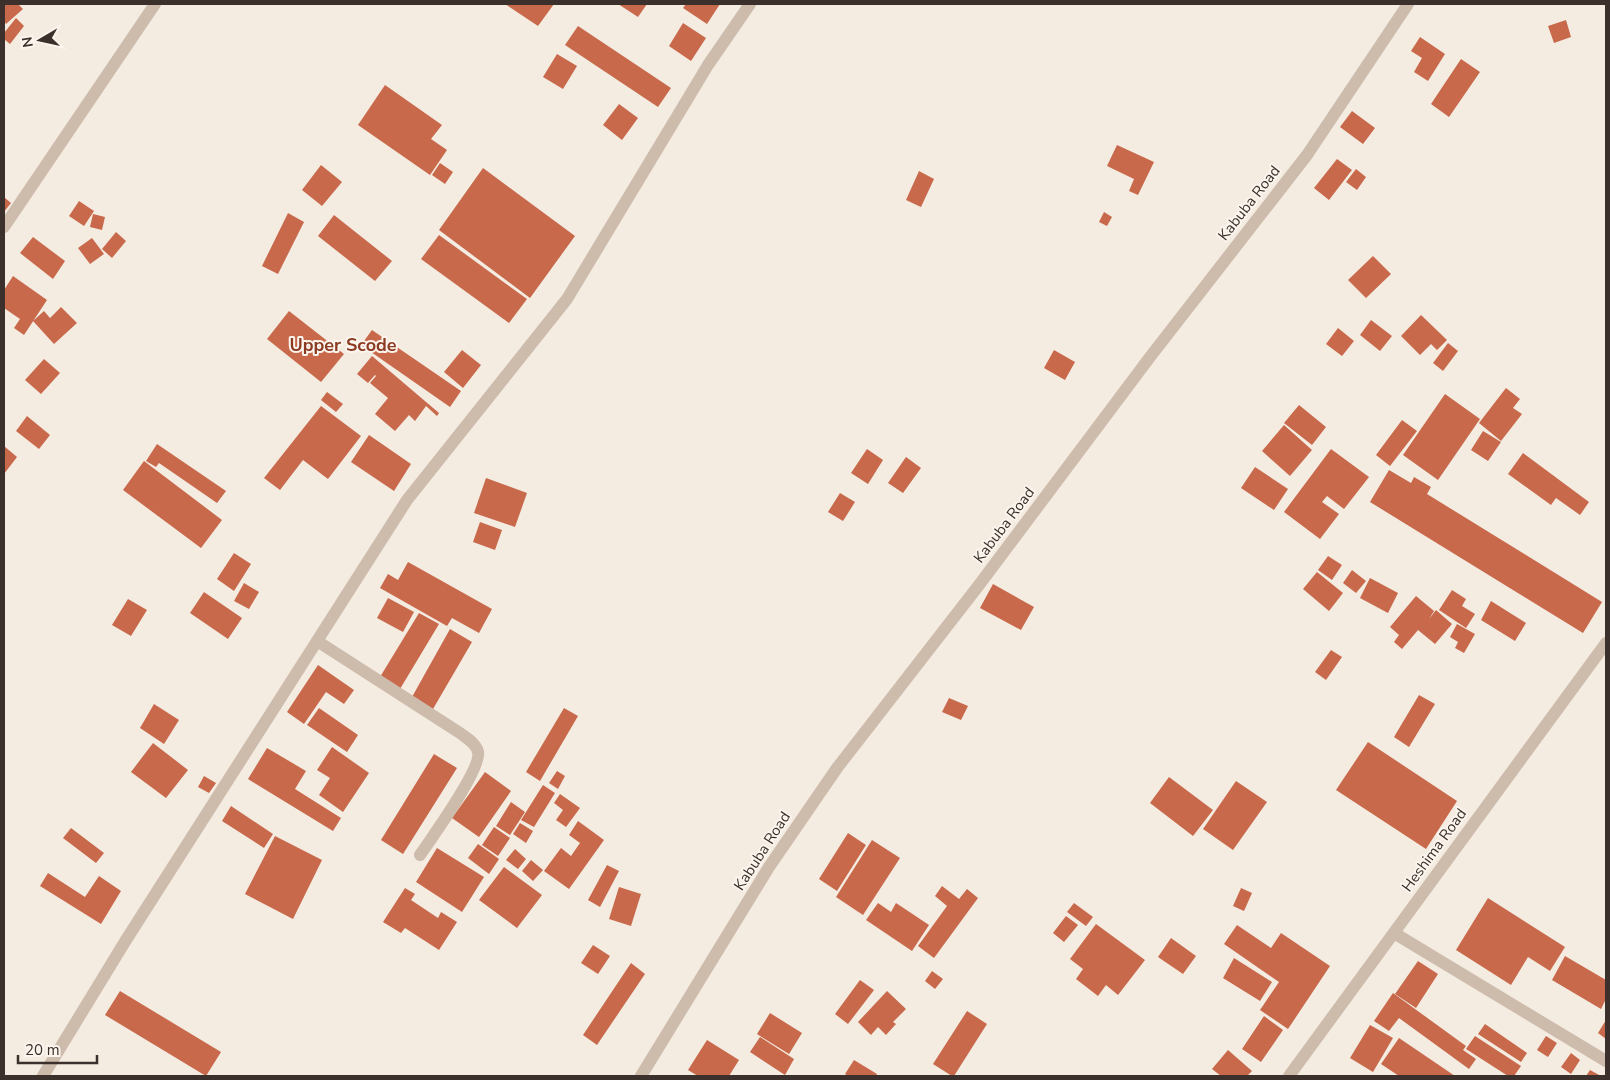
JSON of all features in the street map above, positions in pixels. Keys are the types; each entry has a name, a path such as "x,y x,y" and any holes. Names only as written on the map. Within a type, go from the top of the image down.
{"street":[{"path":"4,227 155,4"},
{"path":"43,1076 126,940 407,500 567,299 708,65 750,4"},
{"name":"Kabuba Road","path":"641,1076 769,867 837,768 979,585 1150,357 1307,155 1408,4"},
{"path":"317,641 460,733 476,746 478,756 466,785 420,855"},
{"name":"Heshima Road","path":"1289,1076 1606,643"},
{"path":"1394,933 1606,1061"}],"building":[{"path":"4,4 18,4 23,9 6,24 4,21"},
{"path":"505,4 554,4 538,26"},
{"path":"618,4 647,4 638,17"},
{"path":"686,4 720,4 707,24 683,8"},
{"path":"16,18 24,26 10,44 4,39 4,33"},
{"path":"1566,20 1571,37 1554,43 1548,26"},
{"path":"683,23 706,38 691,61 669,46"},
{"path":"578,26 671,88 658,107 565,45"},
{"path":"1420,37 1445,54 1428,81 1414,72 1422,58 1411,51"},
{"path":"557,54 577,66 563,89 543,77"},
{"path":"1461,59 1480,72 1449,117 1431,104"},
{"path":"385,85 442,125 431,139 447,150 430,175 358,125"},
{"path":"619,104 638,118 622,140 603,125"},
{"path":"1352,111 1375,128 1363,144 1340,127"},
{"path":"1117,145 1154,162 1138,195 1129,191 1134,179 1107,166"},
{"path":"1337,159 1352,170 1329,200 1314,188"},
{"path":"440,163 453,172 445,184 432,175"},
{"path":"321,165 342,182 322,206 302,190"},
{"path":"483,168 575,236 530,298 439,230"},
{"path":"1356,169 1366,177 1357,190 1346,182"},
{"path":"919,171 934,179 921,207 906,200"},
{"path":"4,197 11,203 4,212"},
{"path":"79,201 94,211 84,226 69,216"},
{"path":"1104,212 1112,217 1107,226 1099,222"},
{"path":"288,213 304,222 278,274 262,266"},
{"path":"93,214 105,217 102,230 90,227"},
{"path":"334,215 392,261 375,281 318,236"},
{"path":"116,232 126,241 112,258 102,249"},
{"path":"439,235 527,299 509,323 421,259"},
{"path":"33,237 65,261 53,279 20,253"},
{"path":"92,238 104,254 90,264 78,248"},
{"path":"1373,256 1391,274 1366,298 1348,280"},
{"path":"13,276 47,300 24,335 14,328 20,319 4,308 4,290"},
{"path":"61,307 77,323 54,344 33,321 44,311 50,318"},
{"path":"289,311 344,354 321,382 267,339"},
{"path":"1421,315 1447,340 1437,350 1431,344 1420,355 1401,336"},
{"path":"1371,320 1392,336 1380,351 1360,335"},
{"path":"1338,328 1354,341 1342,356 1326,344"},
{"path":"372,330 461,391 450,407 361,345"},
{"path":"1448,343 1458,351 1443,371 1433,363"},
{"path":"462,350 481,365 463,388 444,372"},
{"path":"1054,350 1075,362 1065,380 1044,368"},
{"path":"372,356 439,413 437,416 426,406 415,421 409,415 395,431 375,414 388,398 370,383 375,375 368,383 357,374"},
{"path":"44,359 60,373 41,394 25,380"},
{"path":"1506,388 1520,399 1513,408 1522,414 1501,441 1479,423"},
{"path":"327,392 343,404 336,412 321,400"},
{"path":"1445,394 1480,419 1438,480 1403,455"},
{"path":"1299,405 1326,427 1312,445 1284,423"},
{"path":"321,406 361,436 328,479 303,460 280,490 264,478"},
{"path":"27,416 50,435 39,449 16,431"},
{"path":"1402,420 1417,431 1390,466 1376,455"},
{"path":"1284,425 1312,450 1290,476 1262,451"},
{"path":"1483,431 1501,442 1488,461 1471,450"},
{"path":"369,435 411,464 394,491 351,462"},
{"path":"157,444 226,491 217,503 159,463 156,467 146,461"},
{"path":"4,446 17,457 4,474"},
{"path":"867,449 883,460 868,484 851,473"},
{"path":"1331,449 1369,477 1344,509 1327,496 1322,502 1339,514 1320,539 1284,512"},
{"path":"1523,453 1589,502 1580,515 1556,498 1551,505 1508,474"},
{"path":"906,457 921,468 903,493 888,483"},
{"path":"144,461 222,520 201,548 123,490"},
{"path":"1255,467 1288,489 1274,510 1241,488"},
{"path":"1389,470 1411,483 1414,477 1431,487 1427,494 1602,602 1583,633 1370,502"},
{"path":"486,478 527,493 515,527 474,513"},
{"path":"840,493 855,502 843,521 828,512"},
{"path":"480,522 502,530 495,550 473,542"},
{"path":"234,553 251,564 234,591 217,579"},
{"path":"1328,556 1342,565 1332,580 1318,570"},
{"path":"408,562 492,609 479,633 452,618 447,626 380,588 388,574 398,580"},
{"path":"1352,570 1366,581 1356,593 1343,583"},
{"path":"1317,572 1343,593 1329,611 1303,589"},
{"path":"1370,578 1398,593 1388,613 1360,598"},
{"path":"244,583 259,592 249,609 234,601"},
{"path":"993,584 1034,607 1021,630 980,608"},
{"path":"1452,590 1466,599 1462,606 1475,614 1466,628 1439,610"},
{"path":"204,592 242,618 228,639 190,613"},
{"path":"1416,596 1434,611 1429,619 1436,610 1452,624 1435,644 1418,630 1402,649 1394,642 1399,635 1390,627"},
{"path":"388,598 414,612 403,632 377,618"},
{"path":"128,599 147,610 131,636 112,625"},
{"path":"1491,601 1526,623 1515,641 1481,620"},
{"path":"419,613 439,624 400,689 380,677"},
{"path":"1457,624 1475,634 1464,653 1455,648 1458,642 1450,637"},
{"path":"450,629 472,642 433,709 412,697"},
{"path":"1331,650 1342,657 1326,680 1315,672"},
{"path":"318,665 354,690 344,704 326,692 304,724 287,712"},
{"path":"1419,695 1435,704 1409,747 1394,737"},
{"path":"949,698 968,706 961,720 942,712"},
{"path":"154,704 179,720 164,744 140,728"},
{"path":"319,708 358,735 347,752 307,725"},
{"path":"564,708 578,716 540,781 526,772"},
{"path":"1368,742 1457,801 1426,849 1336,790"},
{"path":"153,743 188,770 166,798 131,772"},
{"path":"332,747 369,773 343,812 319,795 330,778 317,770"},
{"path":"267,748 306,771 295,789 341,818 333,831 248,779"},
{"path":"434,754 457,768 403,854 381,840"},
{"path":"557,771 565,776 558,789 549,783"},
{"path":"485,772 511,791 479,837 452,818"},
{"path":"204,776 216,783 209,793 198,787"},
{"path":"1169,777 1213,810 1193,836 1150,803"},
{"path":"1236,781 1267,802 1233,850 1203,829"},
{"path":"543,785 555,793 534,827 521,820"},
{"path":"560,794 580,808 566,827 556,820 563,810 554,803"},
{"path":"511,802 525,812 510,835 496,826"},
{"path":"231,806 273,834 264,848 222,821"},
{"path":"578,821 604,840 569,889 544,871 561,848 571,856 580,843 569,835"},
{"path":"520,823 533,831 526,843 513,834"},
{"path":"494,827 510,838 498,856 482,845"},
{"path":"71,828 104,853 96,863 63,838"},
{"path":"848,833 866,845 837,891 819,879"},
{"path":"275,836 322,860 293,919 245,894"},
{"path":"872,840 900,858 863,915 836,897"},
{"path":"478,844 499,859 489,874 468,858"},
{"path":"437,848 484,877 462,912 416,882"},
{"path":"515,849 526,859 518,869 506,860"},
{"path":"531,860 543,870 533,881 522,871"},
{"path":"607,865 619,871 600,907 588,900"},
{"path":"504,867 542,895 517,928 479,900"},
{"path":"48,873 85,897 99,876 121,891 101,924 40,886"},
{"path":"942,886 959,899 967,889 978,898 934,958 918,946 947,906 935,896"},
{"path":"619,887 641,894 631,926 609,919"},
{"path":"405,888 415,894 411,900 438,918 441,912 457,922 439,950 405,928 401,933 383,922"},
{"path":"1241,888 1252,893 1244,911 1233,906"},
{"path":"1488,898 1565,947 1550,971 1528,957 1511,985 1456,950"},
{"path":"878,903 891,912 896,903 929,925 912,951 866,920"},
{"path":"1074,903 1093,917 1086,926 1067,912"},
{"path":"1066,916 1078,925 1064,942 1053,933"},
{"path":"1096,924 1145,960 1118,995 1106,985 1098,996 1076,979 1083,969 1070,959"},
{"path":"1237,925 1271,948 1281,933 1330,966 1288,1029 1260,1010 1279,982 1224,944"},
{"path":"1171,938 1196,956 1183,974 1158,957"},
{"path":"593,945 610,956 598,974 581,963"},
{"path":"1565,956 1606,980 1606,999 1601,1009 1552,980"},
{"path":"1234,958 1272,982 1260,1001 1223,978"},
{"path":"1418,961 1438,974 1416,1008 1395,994"},
{"path":"631,963 645,974 597,1045 583,1035"},
{"path":"932,971 943,979 935,989 925,981"},
{"path":"860,980 874,990 848,1024 835,1014"},
{"path":"120,991 221,1052 206,1076 105,1015"},
{"path":"887,991 906,1009 893,1022 896,1024 886,1035 878,1027 871,1035 858,1022"},
{"path":"1393,993 1466,1046 1463,1050 1476,1059 1469,1069 1399,1018 1389,1031 1374,1021"},
{"path":"967,1011 987,1024 954,1076 952,1076 933,1064"},
{"path":"770,1013 802,1033 789,1054 757,1034"},
{"path":"1264,1016 1283,1030 1261,1062 1242,1049"},
{"path":"1606,1020 1606,1039 1598,1033"},
{"path":"1485,1024 1527,1053 1521,1062 1478,1034"},
{"path":"1370,1025 1393,1038 1373,1072 1350,1058"},
{"path":"1475,1036 1521,1066 1514,1076 1508,1076 1466,1049"},
{"path":"1546,1036 1557,1043 1548,1057 1537,1050"},
{"path":"760,1037 794,1059 785,1075 750,1052"},
{"path":"1399,1038 1455,1076 1399,1076 1381,1064"},
{"path":"707,1040 739,1060 729,1076 698,1076 688,1070"},
{"path":"1228,1050 1252,1071 1247,1076 1221,1076 1212,1069"},
{"path":"1571,1053 1580,1060 1571,1074 1561,1067"},
{"path":"854,1060 877,1074 876,1076 848,1076 845,1074"},
{"path":"1590,1070 1601,1076 1586,1076"}],"district":[{"name":"Upper Scode","path":"343,345"}]}
